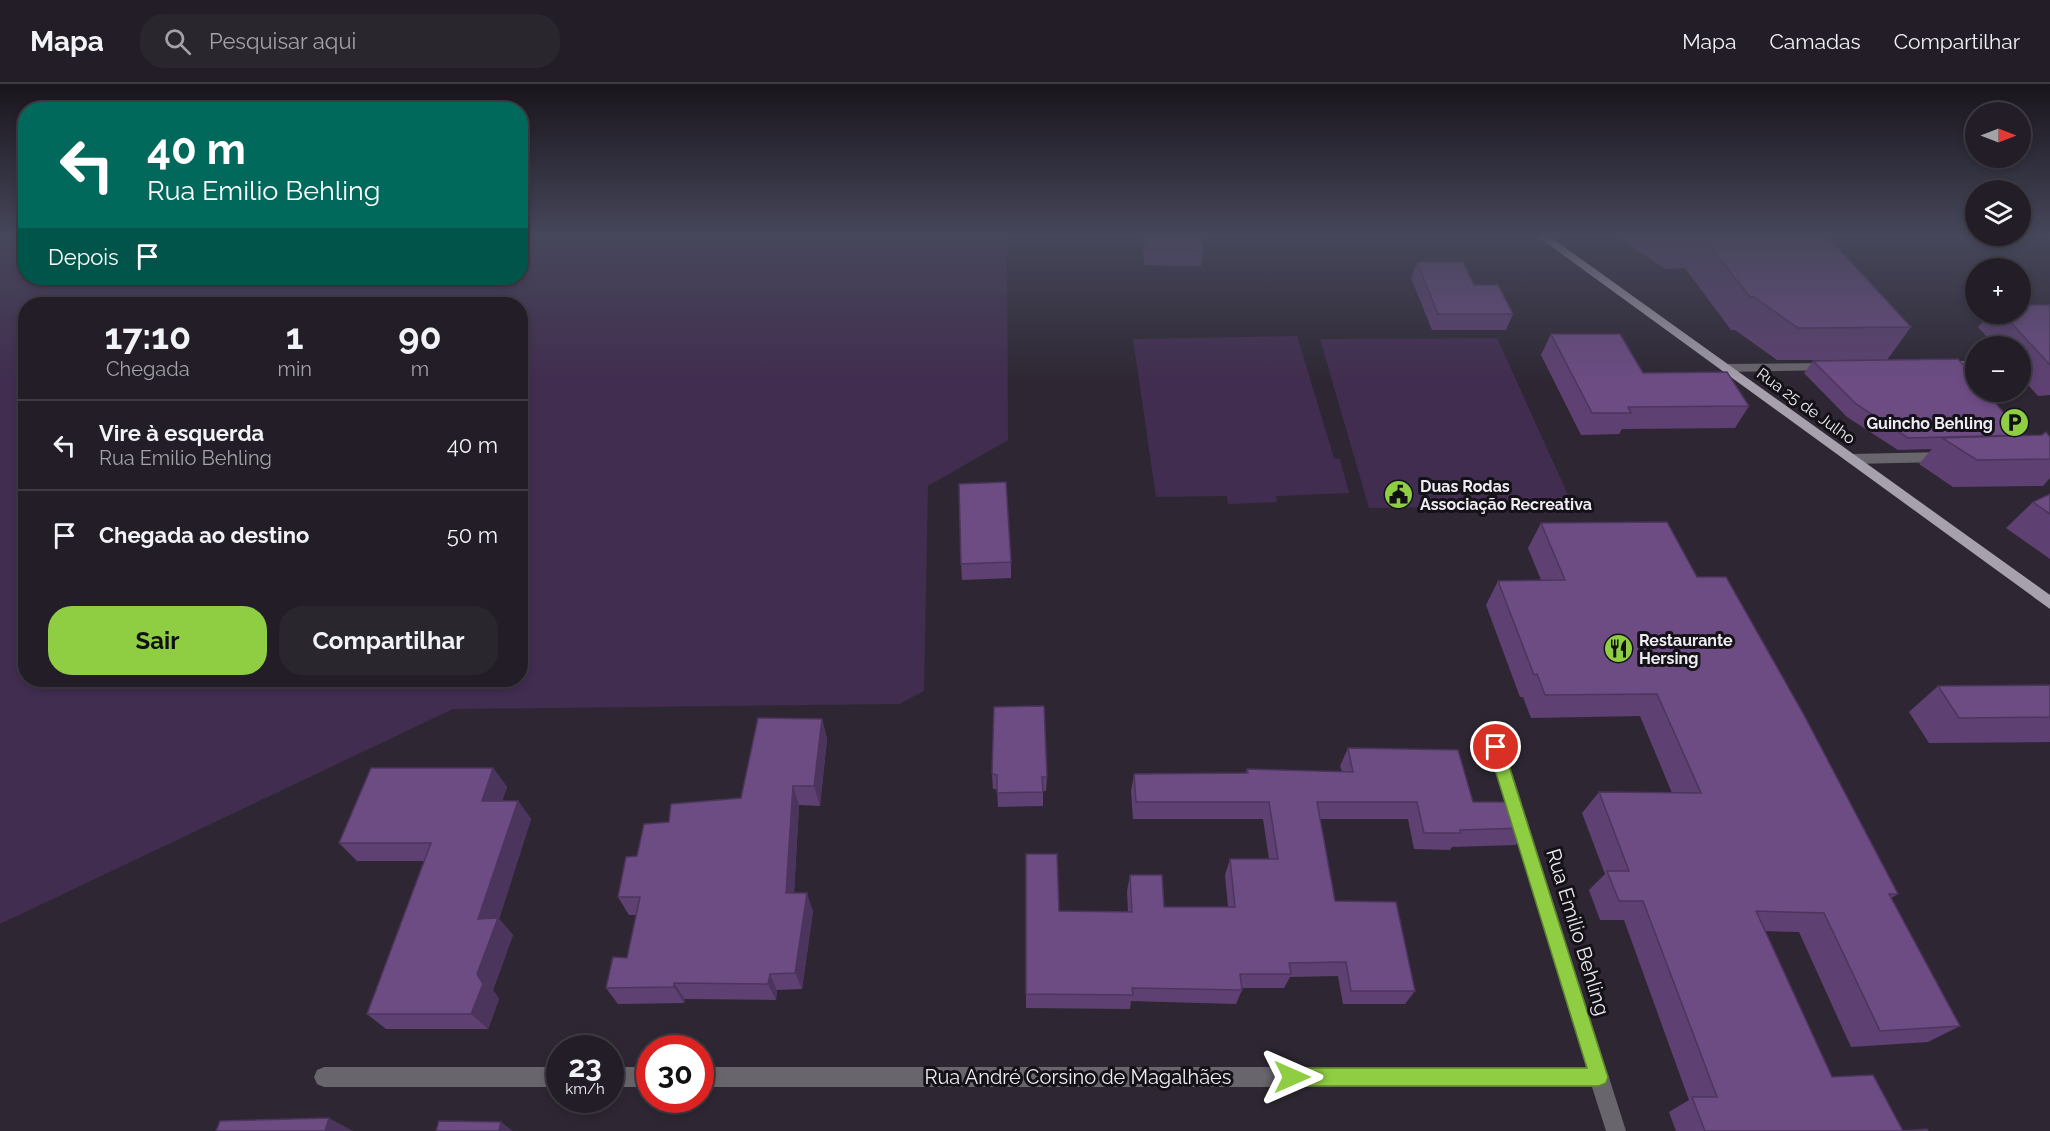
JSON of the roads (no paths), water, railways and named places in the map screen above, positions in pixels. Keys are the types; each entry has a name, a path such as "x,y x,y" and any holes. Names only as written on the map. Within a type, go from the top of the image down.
{"main road":[{"name":"Rua 25 de Julho","path":"1610,285 2050,603"}],"street":[{"path":"1928,365 1965,365"},
{"path":"1725,368 1844,366"},
{"path":"1851,459 1952,456"},
{"name":"Rua Emilio Behling","path":"1496,747 1616,1131"},
{"path":"324,1077 546,1077"},
{"name":"Rua André Corsino de Magalhães","path":"714,1077 1599,1077"}],"place":[{"name":"Guincho Behling","path":"2014,423"},
{"name":"Duas Rodas Associação Recreativa","path":"1399,495"},
{"name":"Restaurante Hersing","path":"1618,649"}]}
